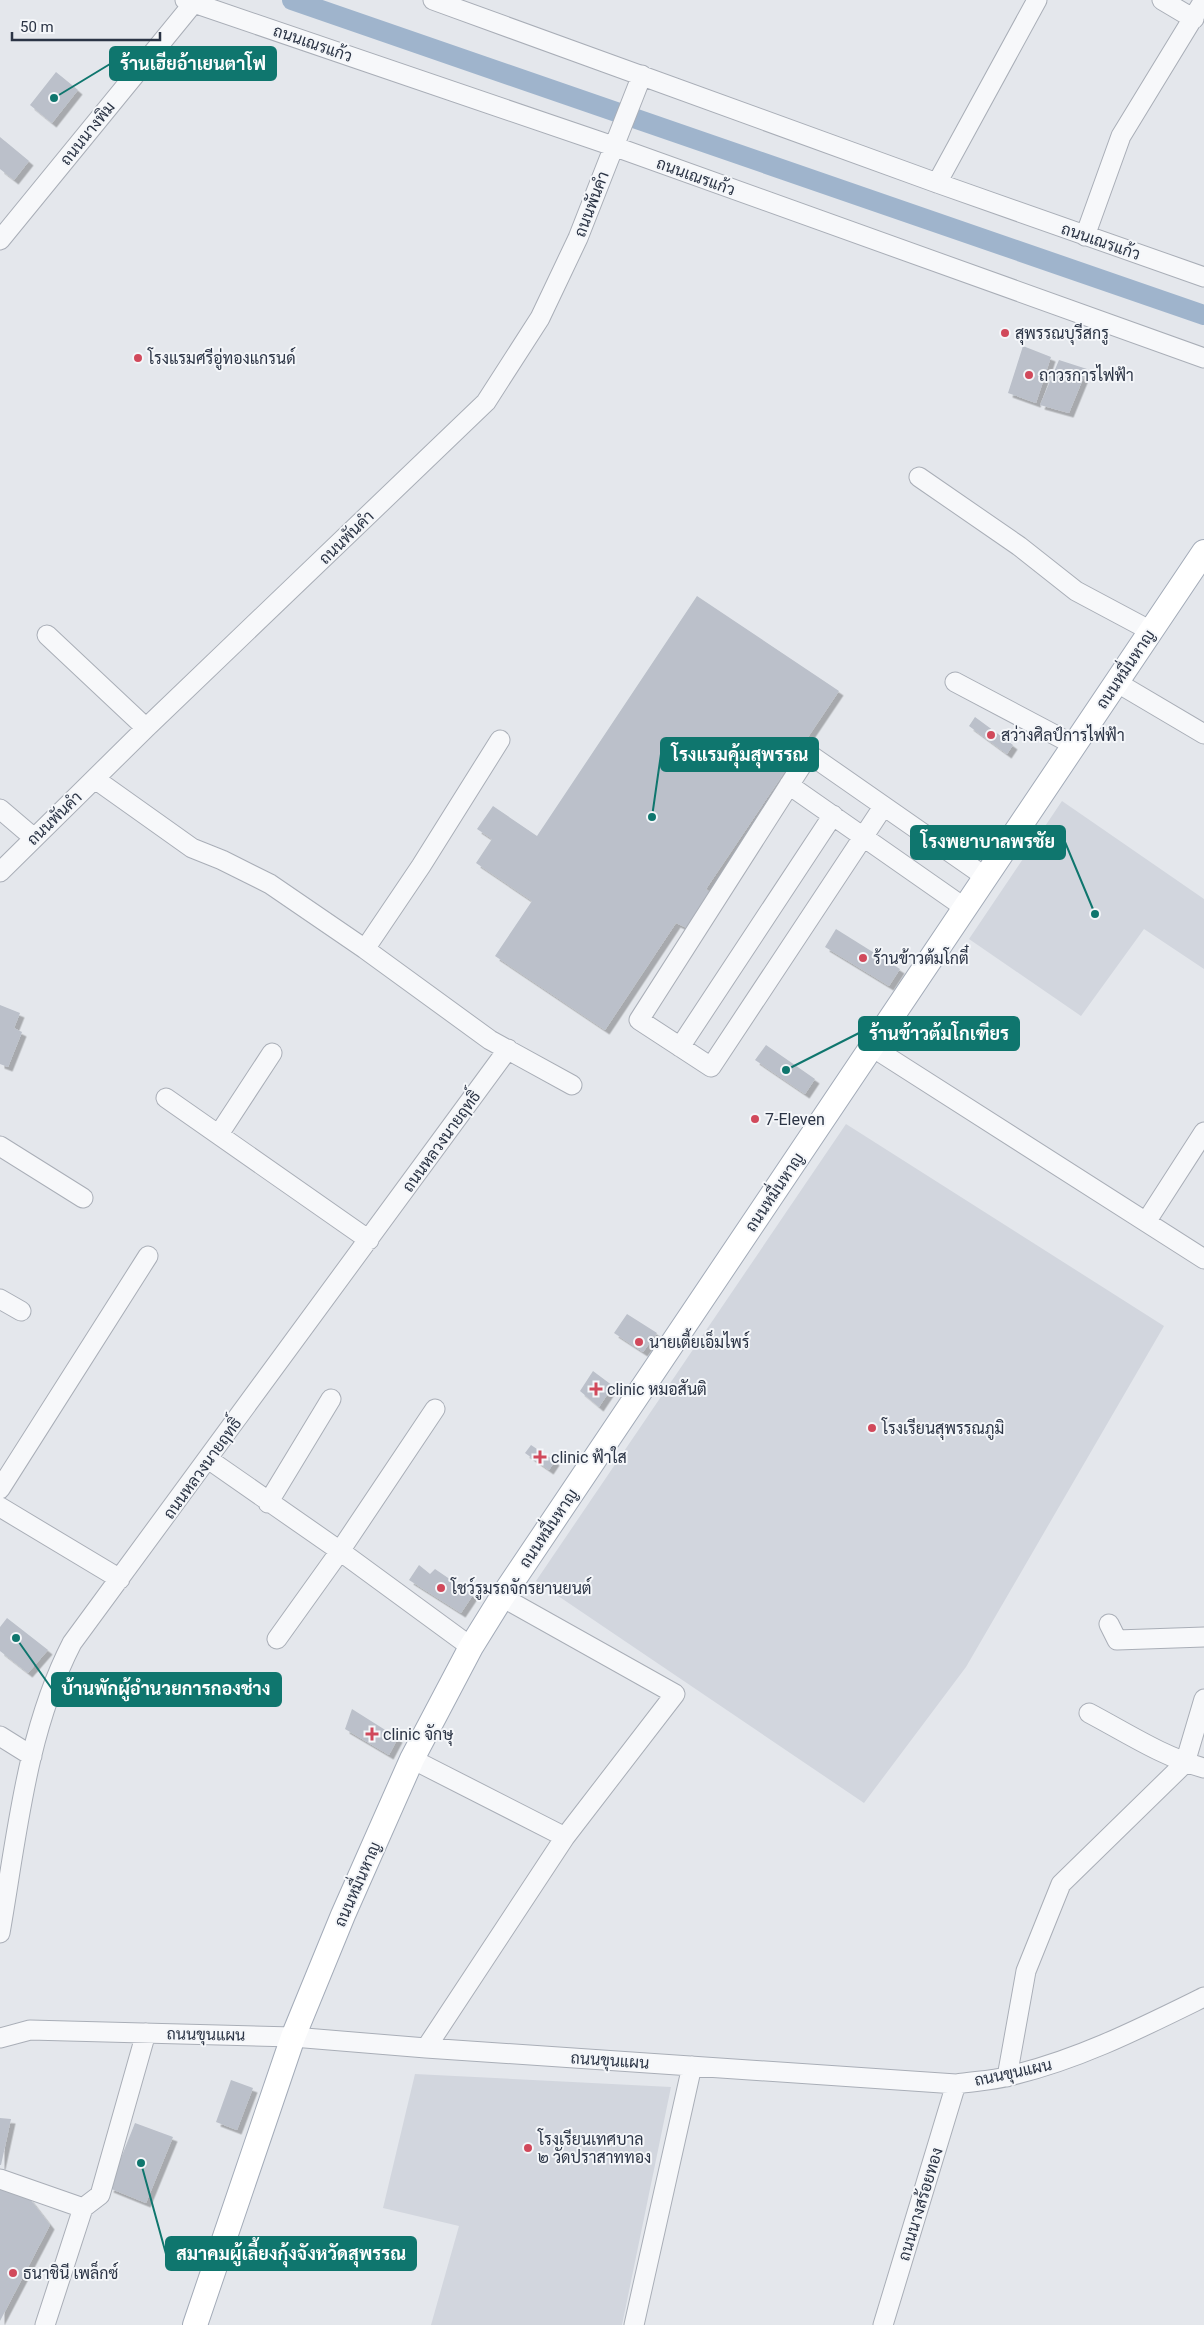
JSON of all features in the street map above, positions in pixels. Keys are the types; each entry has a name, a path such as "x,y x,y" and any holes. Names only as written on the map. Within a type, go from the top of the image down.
{"main road":[{"name":"ถนนหมื่นหาญ","path":"195,2325 292,2036 342,1915 412,1759 470,1647 1204,552"}],"street":[{"name":"ถนนเณรแก้ว","path":"433,0 1204,278"},
{"path":"937,183 1037,0"},
{"path":"1162,0 1194,19"},
{"path":"1085,236 1121,136 1204,0"},
{"name":"ถนนเณรแก้ว","path":"192,1 613,146 1204,358"},
{"name":"ถนนนางพิม","path":"0,240 192,1"},
{"name":"ถนนพันคำ","path":"0,872 146,728 486,402 540,318 578,238 642,75"},
{"path":"920,477 1019,546 1076,591 1151,631"},
{"path":"47,635 146,728"},
{"path":"955,682 1074,745"},
{"path":"1116,682 1203,731"},
{"path":"365,949 421,866 500,740"},
{"path":"883,807 711,1068 639,1020 808,754 987,878"},
{"path":"95,778 192,848 222,860 270,884 365,949 490,1040 572,1085"},
{"path":"789,785 965,908"},
{"path":"0,809 34,838"},
{"path":"680,1047 833,815"},
{"path":"872,1046 1204,1259"},
{"name":"ถนนหลวงนายฤทธิ์","path":"0,1934 32,1756 56,1673 72,1643 508,1049"},
{"path":"218,1134 272,1053"},
{"path":"166,1098 369,1240"},
{"path":"1146,1222 1204,1132"},
{"path":"0,1146 83,1198"},
{"path":"0,1489 148,1256"},
{"path":"0,1299 21,1311"},
{"path":"268,1503 331,1399"},
{"path":"277,1639 340,1551 435,1409"},
{"path":"208,1460 340,1551 470,1647"},
{"path":"0,1507 120,1579"},
{"path":"426,2048 565,1837 675,1694 502,1597"},
{"path":"1109,1624 1117,1640 1204,1637"},
{"path":"1008,2077 1026,1971 1061,1884 1185,1763 1204,1699"},
{"path":"1089,1713 1185,1763 1204,1768"},
{"path":"0,1736 32,1756"},
{"path":"412,1759 565,1837"},
{"name":"ถนนขุนแผน","path":"0,2038 30,2030 292,2036 426,2048 956,2084 1008,2077 1059,2062 1121,2038 1204,1997"},
{"path":"45,2325 83,2208 100,2196 146,2033"},
{"path":"634,2325 692,2066"},
{"name":"ถนนนางสร้อยทอง","path":"884,2325 956,2084"},
{"path":"0,2179 83,2208"}],"shaded area":[{"path":"1062,801 1204,899 1204,969 1144,929 1081,1016 969,939"},
{"name":"โรงเรียนสุพรรณภูมิ","path":"846,1124 1164,1326 966,1667 864,1803 536,1581"},
{"name":"โรงเรียนเทศบาล ๒ วัดปราสาททอง","path":"415,2074 671,2087 622,2325 431,2325 459,2226 383,2208"}],"building":[{"path":"56,72 78,90 52,123 30,105"},
{"path":"0,137 29,161 14,180 0,169"},
{"name":"ถาวรการไฟฟ้า","path":"1023,346 1051,357 1036,403 1008,393"},
{"path":"1059,360 1087,369 1069,413 1040,405"},
{"path":"697,596 839,691 706,889 713,895 689,929 676,923 605,1030 495,956 532,901 476,863 492,839 477,829 493,806 537,836"},
{"name":"สว่างศิลป์การไฟฟ้า","path":"975,717 1013,745 1007,754 969,726"},
{"name":"ร้านข้าวต้มโกตี๋","path":"836,929 900,969 889,986 825,947"},
{"path":"0,1005 20,1013 14,1028 22,1032 8,1067 0,1064"},
{"path":"766,1045 815,1079 805,1094 755,1060"},
{"name":"นายเตี้ยเอ็มไพร์","path":"627,1314 657,1333 643,1352 614,1333"},
{"name":"clinic หมอสันติ","path":"593,1371 613,1386 599,1407 580,1391"},
{"name":"clinic ฟ้าใส","path":"531,1445 555,1461 549,1470 525,1453"},
{"name":"โชว์รูมรถจักรยานยนต์","path":"419,1565 430,1574 435,1569 473,1595 461,1613 409,1580"},
{"path":"7,1618 48,1650 28,1673 0,1651 0,1627"},
{"name":"clinic จักษุ","path":"352,1709 398,1738 389,1755 345,1729"},
{"path":"231,2080 253,2088 237,2130 216,2122"},
{"path":"0,2118 11,2119 1,2165 0,2165"},
{"path":"135,2123 173,2137 146,2203 109,2188"},
{"name":"ธนาชินี เพล็กซ์","path":"0,2185 29,2198 50,2225 0,2321"}],"waterway":[{"path":"292,0 1204,315"}],"place":[{"name":"ร้านเฮียอ้าเยนตาโฟ","path":"54,98"},
{"name":"สุพรรณบุรีสกรู","path":"1005,333"},
{"name":"โรงแรมศรีอู่ทองแกรนด์","path":"138,358"},
{"name":"ถาวรการไฟฟ้า","path":"1029,375"},
{"name":"สว่างศิลป์การไฟฟ้า","path":"991,735"},
{"name":"โรงแรมคุ้มสุพรรณ","path":"652,817"},
{"name":"โรงพยาบาลพรชัย","path":"1095,914"},
{"name":"ร้านข้าวต้มโกตี๋","path":"863,958"},
{"name":"ร้านข้าวต้มโกเฑียร","path":"786,1070"},
{"name":"7-Eleven","path":"755,1119"},
{"name":"นายเตี้ยเอ็มไพร์","path":"639,1342"},
{"name":"clinic หมอสันติ","path":"596,1389"},
{"name":"โรงเรียนสุพรรณภูมิ","path":"872,1428"},
{"name":"clinic ฟ้าใส","path":"540,1457"},
{"name":"โชว์รูมรถจักรยานยนต์","path":"441,1588"},
{"name":"บ้านพักผู้อำนวยการกองช่าง","path":"16,1638"},
{"name":"clinic จักษุ","path":"372,1734"},
{"name":"โรงเรียนเทศบาล ๒ วัดปราสาททอง","path":"528,2148"},
{"name":"สมาคมผู้เลี้ยงกุ้งจังหวัดสุพรรณ","path":"141,2163"},
{"name":"ธนาชินี เพล็กซ์","path":"13,2273"}]}
